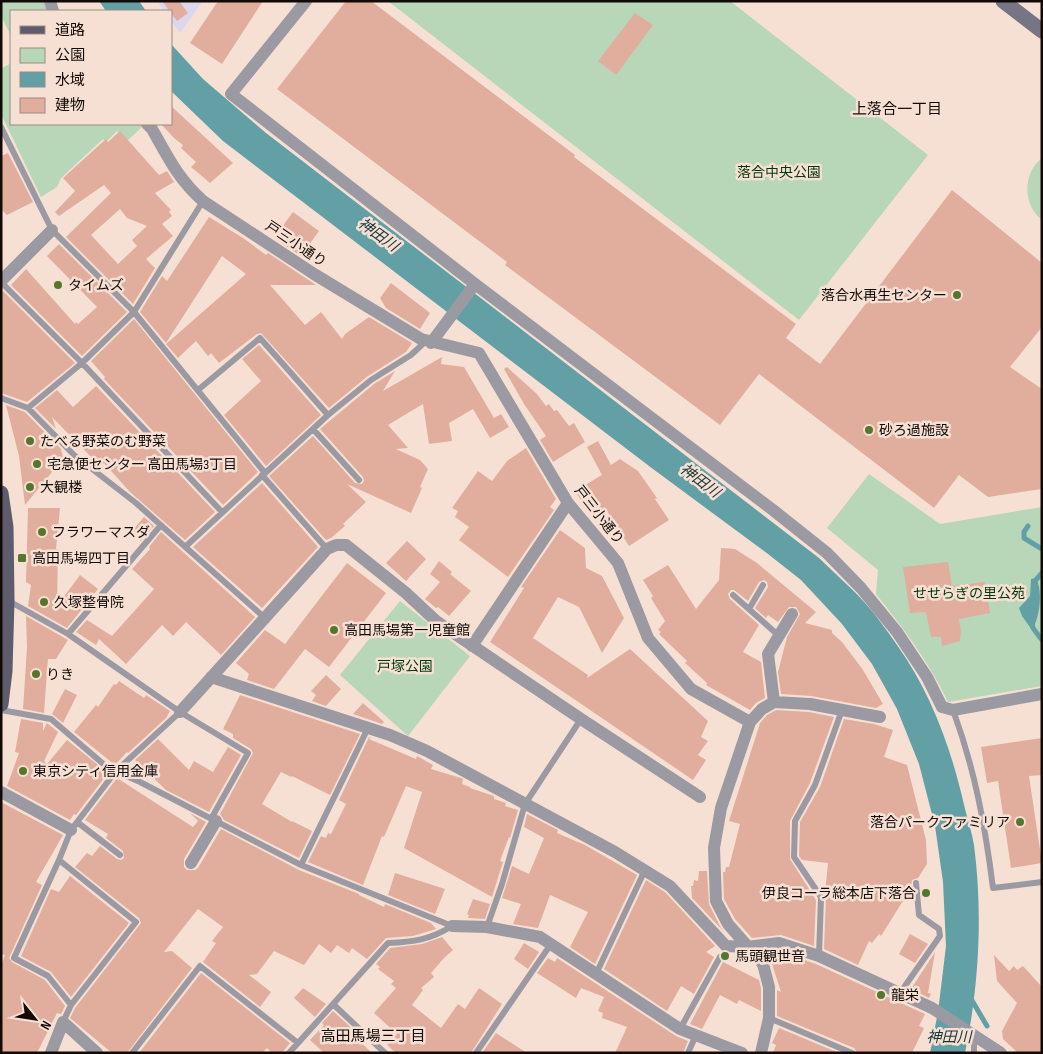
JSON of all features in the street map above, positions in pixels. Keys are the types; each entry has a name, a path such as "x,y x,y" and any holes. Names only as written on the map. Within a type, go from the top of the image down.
{"main road":[{"path":"1,493 6,527 4,580 7,600 1,703"}],"street":[{"path":"306,1 231,94 473,288 773,510 827,553 861,588 897,632 927,677 942,707 953,710 1042,694"},
{"path":"1003,1 1042,31"},
{"name":"戸三小通り","path":"148,125 188,188 203,200 369,309 429,342 479,353 568,503 618,563 648,638 691,689 750,722"},
{"path":"1,281 52,230"},
{"path":"429,342 473,288"},
{"path":"472,646 568,503"},
{"path":"180,712 327,549 336,545 346,545 406,593 436,622 700,797"},
{"path":"774,702 768,654 792,614"},
{"path":"211,677 368,728 427,751 615,852 670,886 726,946 779,943 820,956 938,1012 1000,1052"},
{"path":"761,1053 769,1018 769,987 763,964 728,924 716,901 714,848 721,808 750,722 762,710 774,702 810,704 880,717"},
{"path":"1,792 74,826"},
{"path":"191,863 213,820"},
{"path":"452,926 487,927 540,937 680,1028 742,1053"},
{"path":"51,1053 63,1022 97,1053"}],"lane":[{"path":"1,127 52,230 134,312 263,474 327,549"},
{"path":"28,408 82,363 134,312 203,200"},
{"path":"1,281 82,363 222,512"},
{"path":"198,390 260,338 328,415"},
{"path":"185,547 328,415 371,380 429,342"},
{"path":"1,398 28,408 74,455 136,503 265,618"},
{"path":"313,429 358,480"},
{"path":"68,634 161,525"},
{"path":"748,609 763,586"},
{"path":"733,596 778,635"},
{"path":"7,600 68,634 180,712 248,753 213,820"},
{"path":"1,703 51,719 108,768 140,782 301,865 452,926"},
{"path":"820,956 821,897 794,857 795,821 815,784 842,709"},
{"path":"953,710 968,752 980,797 993,888 1042,882"},
{"path":"71,1005 48,976 14,958 74,826 116,772 180,712"},
{"path":"487,927 502,884 525,804 580,719"},
{"path":"301,865 368,728"},
{"path":"74,826 120,855"},
{"path":"59,860 136,922 71,1005 63,1022"},
{"path":"596,974 645,870"},
{"path":"900,993 940,936 939,929 919,915 916,883"},
{"path":"289,1053 388,943 414,942 438,935 452,926"},
{"path":"476,1053 551,944"},
{"path":"680,1028 720,957"},
{"path":"132,1053 200,966 298,1044"},
{"path":"334,1005 385,1053"},
{"path":"769,1018 852,1053"},
{"path":"972,1033 974,1053"},
{"path":"688,1053 696,1036"}],"shaded area":[{"path":"157,1 203,1 180,33 172,22 172,10 163,10"}],"green space":[{"path":"1,1 44,1 48,10 10,10 10,34 1,16"},
{"name":"落合中央公園","path":"388,1 730,1 928,155 799,320"},
{"path":"10,64 10,125 140,125 142,127 127,141 117,131 106,142 103,139 61,178 57,187 41,197 1,114 1,69"},
{"path":"1042,158 1042,220 1035,214 1031,206 1027,189 1031,171"},
{"name":"せせらぎの里公苑","path":"869,474 940,524 1042,507 1042,686 948,702 933,673 915,646 876,594 878,570 827,528"},
{"name":"戸塚公園","path":"400,601 470,656 408,736 340,675"}],"water":[{"path":"99,1 139,1 145,10 105,10"},
{"name":"神田川","path":"172,45 203,79 266,133 819,558 874,613 921,683 930,703 954,766 973,840 977,871 978,950 974,1002 965,1053 930,1053 938,1012 946,946 943,882 935,826 919,764 897,709 872,664 842,624 801,580 768,554 653,469 223,141 172,92"},
{"path":"1036,578 1040,604 1032,630 1019,608 1030,596 1031,579"}],"building":[{"path":"162,1 179,1 188,13 177,21 172,14 172,10 169,10"},
{"path":"218,1 263,1 222,64 190,43"},
{"path":"346,1 371,1 796,324 786,338 820,364 952,190 1042,263 1042,327 1010,367 1042,389 1042,489 988,497 959,475 934,508 759,374 720,425 505,265 507,262 277,89"},
{"path":"635,13 653,25 616,75 598,61"},
{"path":"172,107 233,163 210,183 191,167 196,162 181,148 183,145 162,125 172,125"},
{"path":"120,131 159,175 167,171 174,182 155,193 171,210 169,212 172,216 162,224 173,236 146,259 155,268 133,304 66,237 111,193 104,185 59,216 55,212 75,191 63,178 106,139 108,142","holes":["120,209 127,218 147,226 132,240 137,246 118,264 91,235"]},
{"path":"8,153 33,202 7,215 1,209 1,156"},
{"path":"293,212 319,231 301,256 277,240 283,233 279,231"},
{"path":"209,217 316,285 270,285 305,325 321,312 342,339 345,334 369,317 412,343 406,352 368,376 329,408 261,333 257,334 219,363 211,353 208,356 196,341 178,358 166,344 246,274 222,256 166,343 140,312 162,276 167,281"},
{"path":"59,244 127,312 82,356 11,285 26,269 75,324 76,322 78,324 97,307 47,256"},
{"path":"391,283 430,313 420,329 386,308 380,298"},
{"path":"3,291 75,363 27,402 1,393 1,294"},
{"path":"134,319 258,472 223,505 104,379 105,377 91,361"},
{"path":"259,345 321,415 266,466 224,415 261,381 242,359"},
{"path":"442,357 441,364 464,367 494,418 501,414 509,427 490,438 473,409 449,423 452,441 429,444 423,404 388,425 408,448 396,449 420,460 428,469 411,513 347,484 366,502 343,524 345,526 326,540 269,476 313,436 355,483 362,484 364,481 363,477 320,429 374,384 395,371 383,391"},
{"path":"507,367 537,394 546,406 549,404 554,411 557,410 569,426 574,423 585,442 553,462 540,440 546,436 524,404 504,369"},
{"path":"96,386 215,512 185,540 130,492 104,463 101,465 95,458 94,460 52,417 56,429 35,408 57,390 73,407"},
{"path":"6,405 25,412 61,449 65,464 57,466 25,505 19,456"},
{"path":"598,441 611,465 620,459 638,471 657,498 655,499 669,520 629,546 605,508 593,515 575,491 602,475 587,447"},
{"path":"526,448 556,499 550,507 554,510 508,577 459,540 469,527 455,517 458,511 452,508 478,471 492,481 507,461"},
{"path":"262,483 318,547 262,608 193,547"},
{"path":"28,508 60,508 56,549 58,549 57,606 80,575 98,589 67,628 28,606 31,585 26,582"},
{"path":"144,517 154,526 141,541 131,532"},
{"path":"560,530 585,548 586,568 602,576 624,618 602,653 579,607 558,597 533,638 588,675 587,678 630,649 708,721 701,737 708,741 698,755 706,760 693,780 490,642 524,588 521,587"},
{"path":"161,532 255,617 221,655 186,622 173,636 162,625 126,664 99,639 96,645 76,632 87,620 112,636 154,589 132,569 150,549 149,547"},
{"path":"407,541 426,559 406,581 386,563"},
{"path":"721,548 735,549 757,563 816,612 805,623 832,630 832,633 842,642 863,670 883,704 876,708 811,696 781,694 778,672 787,637 800,614 796,607 789,607 778,622 768,615 766,618 755,608 768,587 767,582 764,580 759,582 748,601 734,590 731,590 728,594 730,599 759,625 743,652 761,662 765,698 756,703 750,710 706,685 707,683 685,663 687,661 659,634 661,632 658,630 665,621 643,580 668,565 696,609 719,580"},
{"path":"439,561 452,572 450,574 471,591 449,616 425,599 440,582 430,574"},
{"path":"948,562 952,586 985,582 990,613 959,619 960,641 942,646 941,637 931,637 926,612 910,613 903,567"},
{"path":"347,563 386,593 329,667 305,649 274,689 247,680 249,674 236,663 265,630 285,644"},
{"path":"26,616 68,640 56,659 48,659 44,713 23,709 27,647"},
{"path":"326,675 341,689 326,706 312,701 316,695 311,691"},
{"path":"119,681 144,698 146,695 170,711 166,718 115,765 74,732 96,705 98,707 114,684 116,685"},
{"path":"65,689 77,695 63,723 52,714"},
{"path":"240,695 360,734 330,795 281,772 262,804 292,822 312,831 299,858 224,820 220,814 253,753 251,749 233,738 233,734 223,729"},
{"path":"363,703 384,722 382,724 353,714"},
{"path":"776,710 809,712 834,717 810,783 790,821 790,859 816,900 814,946 781,935 752,938 735,919 724,899 723,872 725,872 726,867 729,867 740,824 729,821 760,723 767,715"},
{"path":"21,719 43,723 43,731 47,723 58,732 44,761 47,764 67,740 108,773 76,815 74,814 70,820 7,786 19,753 15,752"},
{"path":"844,719 874,724 893,730 884,757 907,765 926,840 927,864 918,878 912,880 911,888 881,936 879,934 872,943 869,941 858,965 824,949 825,893 828,863 802,860 799,856 800,822 820,787"},
{"path":"369,737 371,737 369,739 416,759 417,756 433,765 431,769 461,778 463,779 462,784 494,796 494,799 506,803 505,806 518,810 510,838 500,861 503,862 492,897 404,848 422,792 406,786 384,837 382,836 363,885 308,862 321,836 326,838 328,833 331,834 346,804 339,800"},
{"name":"落合パークファミリア","path":"1042,738 1042,775 1029,776 1042,863 1011,868 998,781 987,783 981,747"},
{"path":"158,739 189,770 194,761 213,772 228,747 241,755 209,812 166,790 135,760"},
{"path":"117,778 193,827 198,821 190,813 206,822 184,859 184,867 187,870 198,868 221,829 299,870 359,894 384,907 385,904 431,923 436,929 413,936 386,938 367,959 352,948 349,953 337,945 331,953 319,944 304,965 274,951 257,974 249,975 271,992 260,1007 203,962 216,943 212,941 223,927 198,909 164,952 172,951 192,968 127,1053 112,1053 70,1018 75,1008 141,923 139,918 75,867 87,853 92,856 100,846 117,859 121,860 124,858 123,851 106,838 108,834 85,820"},
{"path":"1,802 63,835 36,882 42,885 9,958 12,962 45,980 65,1006 61,1014 57,1013 37,1053 1,1053 1,965 5,955 1,954"},
{"path":"527,814 558,830 557,833 585,845 637,875 595,964 570,947 588,912 550,895 538,928 513,924 521,904 502,898 512,866 529,874 544,838 524,827"},
{"path":"699,871 707,871 709,904 721,928 727,935 692,898 691,886 693,886 694,880 698,881"},
{"path":"395,873 445,889 435,914 388,895"},
{"path":"70,876 129,923 71,997 51,972 21,956 51,889 59,892"},
{"path":"646,880 665,892 715,946 706,952 714,957 694,994 681,986 667,1011 604,969"},
{"path":"473,899 490,904 485,919 468,918 469,915 467,914"},
{"path":"910,934 928,944 915,963 899,954"},
{"path":"442,937 453,950 431,973 434,977 421,988 423,990 412,1005 441,1028 458,1004 465,1009 479,988 502,1004 471,1053 396,1053 387,1045 397,1034 374,1013 396,988 391,984 394,981 378,969 380,967 376,964 390,948 422,944"},
{"path":"524,943 539,952 528,969 514,959"},
{"path":"778,951 816,964 925,1014 919,1026 924,1028 912,1053 857,1053 854,1048 777,1016 777,990 781,992 772,964 775,952"},
{"path":"935,952 928,993 931,994 929,998 911,989"},
{"path":"994,955 1009,971 1014,966 1017,970 1023,966 1042,987 1042,1053 1018,1053 1003,1039 1002,1031 1017,1003 997,981"},
{"path":"548,958 555,962 557,958 676,1036 688,1041 683,1053 615,1053 627,1027 602,1018 603,1013 598,1011 604,997 581,988 576,998 537,973"},
{"path":"723,962 759,980 761,1011 739,1000 737,1004 720,995 702,1029 690,1024"},
{"path":"201,973 290,1043 282,1053 272,1053 267,1048 262,1053 139,1053"},
{"path":"303,988 326,1004 315,1017 294,998"},
{"path":"333,1011 356,1032 353,1035 372,1053 324,1053 310,1040 324,1025 322,1023"},
{"path":"779,1028 839,1053 773,1053 776,1045 772,1043"},
{"path":"496,1033 527,1053 482,1053"}],"waterway":[{"path":"1028,526 1024,532 1024,538 1042,549"},
{"path":"1035,585 1035,581 1042,573"},
{"path":"1032,623 1033,628 1042,640"},
{"path":"970,997 987,1026"}],"place":[{"name":"タイムズ","path":"58,285"},
{"name":"落合水再生センター","path":"957,295"},
{"name":"砂ろ過施設","path":"869,430"},
{"name":"たべる野菜のむ野菜","path":"30,441"},
{"name":"宅急便センター 高田馬場3丁目","path":"37,464"},
{"name":"大観楼","path":"30,487"},
{"name":"フラワーマスダ","path":"42,532"},
{"name":"高田馬場四丁目","path":"22,558"},
{"name":"久塚整骨院","path":"44,602"},
{"name":"高田馬場第一児童館","path":"334,630"},
{"name":"りき","path":"36,674"},
{"name":"東京シティ信用金庫","path":"23,771"},
{"name":"落合パークファミリア","path":"1020,822"},
{"name":"伊良コーラ総本店下落合","path":"926,893"},
{"name":"馬頭観世音","path":"725,956"},
{"name":"龍栄","path":"881,995"}],"district":[{"name":"上落合一丁目","path":"897,109"},
{"name":"高田馬場三丁目","path":"373,1036"}]}
